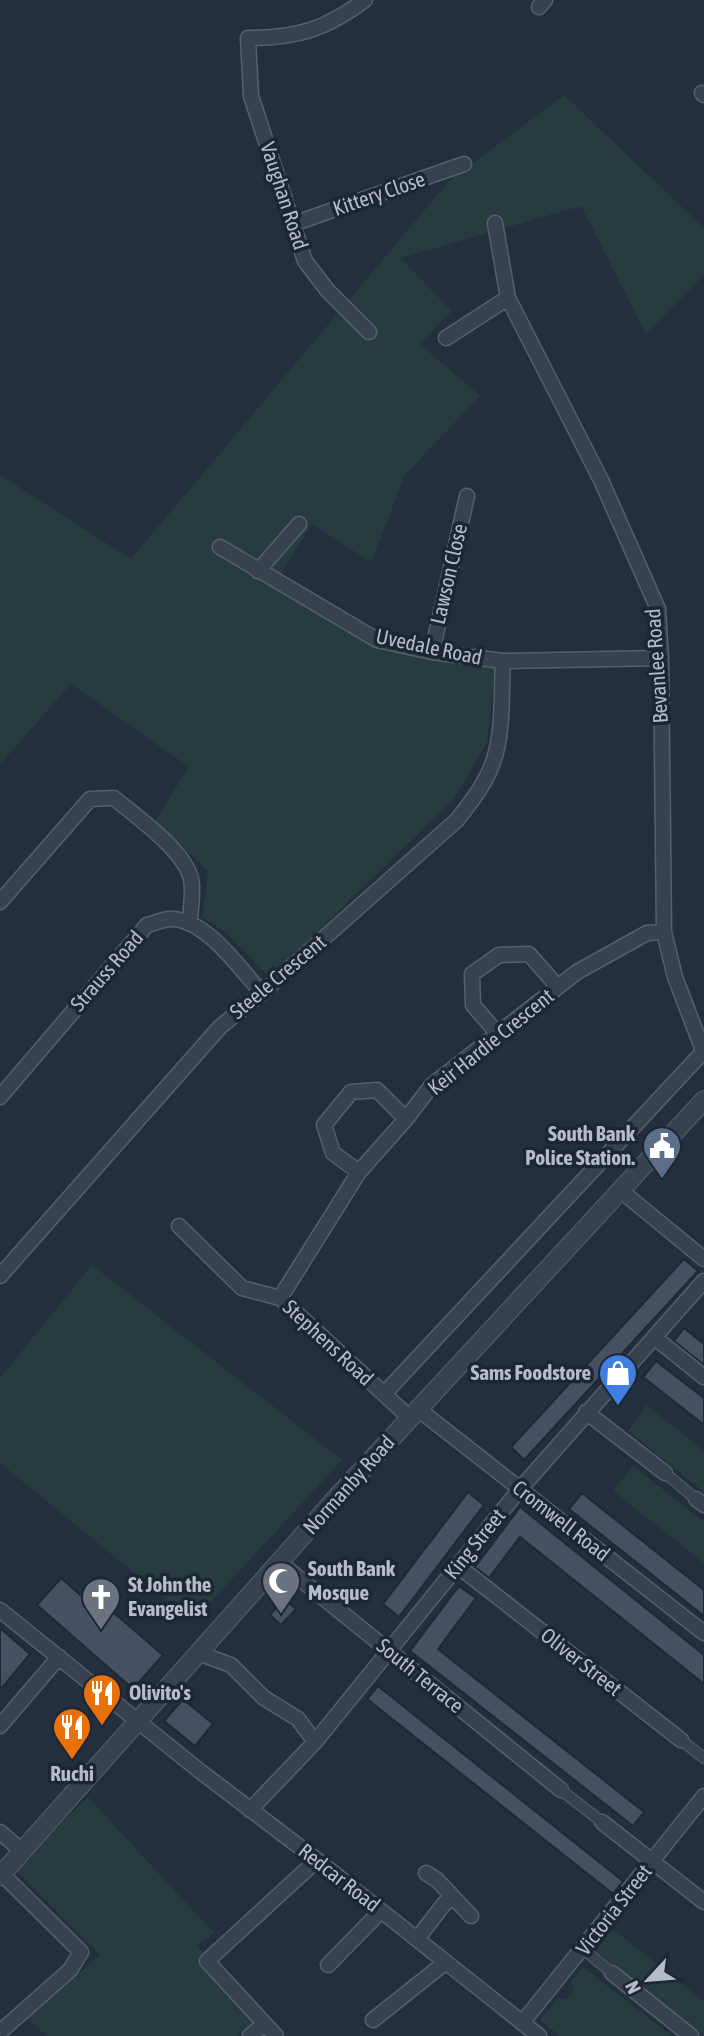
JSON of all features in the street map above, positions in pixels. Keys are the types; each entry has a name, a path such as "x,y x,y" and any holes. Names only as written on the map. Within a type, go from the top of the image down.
{"street":[{"name":"Vaughan Road","path":"365,0 331,23 288,37 248,38 251,96 305,261 328,291 369,332"},
{"name":"Kittery Close","path":"293,224 464,164"},
{"name":"Bevanlee Road","path":"495,223 508,298 601,480 658,609 664,932 675,977 704,1053"},
{"path":"446,338 508,298"},
{"name":"Lawson Close","path":"432,652 467,496"},
{"path":"258,571 299,524"},
{"name":"Uvedale Road","path":"220,547 377,640 432,652 503,661 661,658"},
{"name":"Steele Crescent","path":"0,1276 220,1027 457,820 479,792 493,764 498,742 503,661"},
{"path":"0,902 90,799 114,798 151,828 179,856 191,879 190,923 210,935 262,993"},
{"name":"Strauss Road","path":"0,1097 147,925 170,919 190,923"},
{"name":"Keir Hardie Crescent","path":"280,1298 359,1172 432,1085 577,972 647,933 664,932"},
{"path":"497,1033 473,1005 472,974 499,955 529,954 558,987"},
{"path":"384,1394 704,1053"},
{"path":"359,1172 333,1153 324,1125 351,1093 376,1090 406,1119"},
{"name":"Normanby Road","path":"1,1875 279,1562 704,1100"},
{"path":"620,1190 704,1259"},
{"name":"Stephens Road","path":"179,1226 242,1288 280,1298 384,1394 414,1414"},
{"name":"King Street","path":"250,1810 315,1742 520,1489 704,1281"},
{"path":"654,1337 704,1377"},
{"path":"586,1412 700,1502"},
{"name":"Cromwell Road","path":"414,1414 520,1489 704,1633"},
{"name":"South Terrace","path":"279,1562 561,1790"},
{"name":"Oliver Street","path":"458,1566 704,1758"},
{"name":"Redcar Road","path":"0,1610 539,2036"},
{"path":"198,1653 231,1665 264,1698 298,1719 315,1742"},
{"path":"0,1726 59,1657"},
{"path":"561,1790 704,1902"},
{"name":"Victoria Street","path":"523,2023 704,1796"},
{"path":"0,1832 22,1851"},
{"path":"276,2036 207,1961 317,1860"},
{"path":"426,1873 437,1880 471,1916"},
{"path":"0,2032 70,1970 81,1952 1,1875"},
{"path":"417,1939 452,1897"},
{"path":"328,1965 381,1911"},
{"path":"583,1949 691,2036"},
{"path":"373,2020 446,1962"},
{"path":"250,2036 264,2024"}],"green space":[{"path":"564,95 704,228 704,275 646,334 581,206 400,258 452,311 420,344 480,396 405,475 371,562 312,524 274,584 381,646 496,662 487,743 453,800 270,978 225,932 202,917 208,871 155,821 189,767 71,684 0,764 0,475 131,559 449,181"},
{"path":"92,1265 342,1460 193,1621 0,1463 0,1378"},
{"path":"647,1405 704,1451 704,1492 628,1431"},
{"path":"633,1466 704,1522 704,1563 613,1491"},
{"path":"88,1797 214,1933 197,1946 264,2013 236,2036 47,2036 27,2018 100,1955 14,1869"},
{"path":"613,1929 704,2002 704,2036 595,1951"},
{"path":"583,1967 672,2036 560,2036 540,2020 557,1999 567,1999 574,1991 571,1982"}],"building":[{"path":"684,1259 698,1271 524,1460 511,1447"},
{"path":"684,1328 704,1344 704,1365 674,1341"},
{"path":"656,1361 704,1398 704,1425 643,1377"},
{"path":"468,1492 484,1505 399,1617 383,1604"},
{"path":"582,1493 704,1590 704,1616 569,1509"},
{"path":"520,1507 704,1655 704,1684 520,1537 489,1578 475,1567"},
{"name":"St John the Evangelist","path":"61,1578 94,1607 100,1601 163,1655 133,1689 37,1605"},
{"path":"459,1586 476,1598 438,1649 644,1812 633,1826 410,1651"},
{"name":"South Bank Mosque","path":"284,1599 296,1609 281,1625 270,1615"},
{"path":"0,1628 30,1654 0,1690"},
{"path":"378,1686 623,1881 613,1894 367,1699"},
{"path":"183,1699 213,1724 195,1746 164,1721"}],"place":[{"name":"South Bank Police Station.","path":"662,1180"},
{"name":"Sams Foodstore","path":"618,1407"},
{"name":"South Bank Mosque","path":"281,1615"},
{"name":"St John the Evangelist","path":"101,1631"},
{"name":"Olivito's","path":"102,1727"},
{"name":"Ruchi","path":"72,1761"}]}
